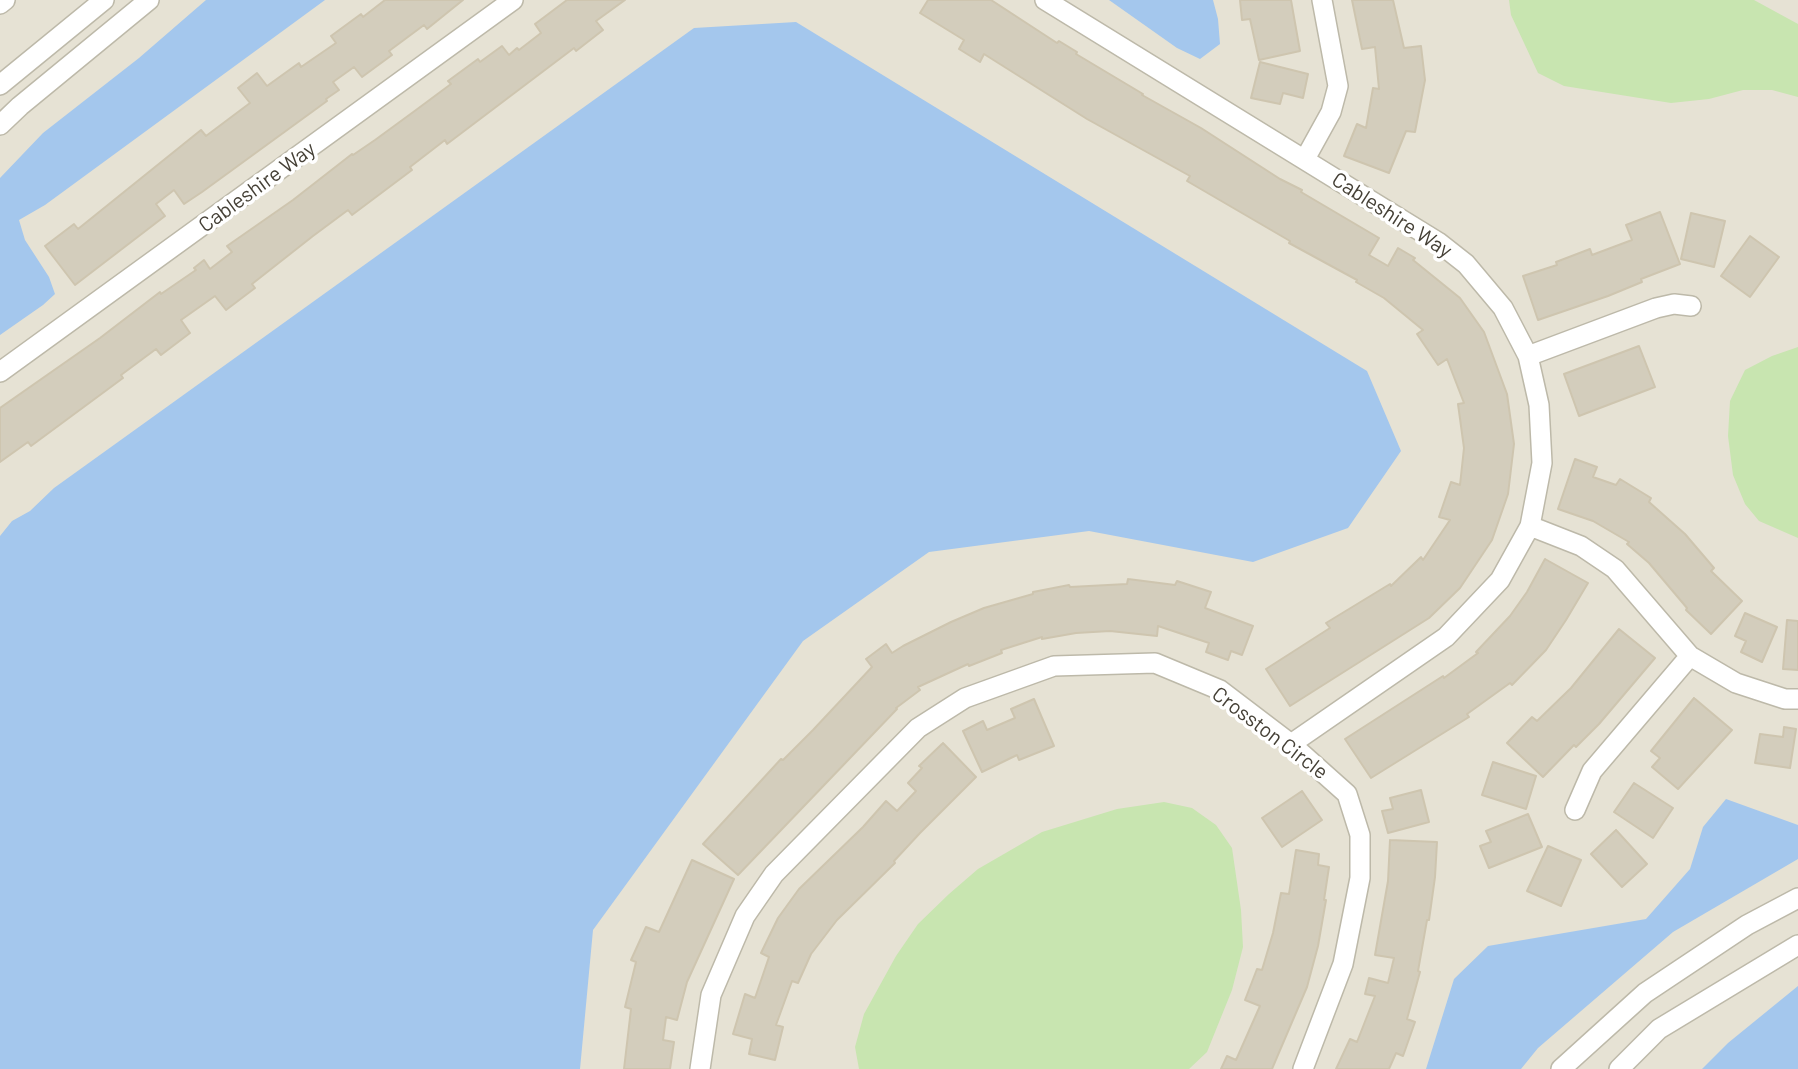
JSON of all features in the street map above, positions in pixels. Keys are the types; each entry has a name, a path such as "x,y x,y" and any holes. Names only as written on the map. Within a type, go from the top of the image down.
{"street":[{"path":"0,4 5,0"},
{"path":"0,85 104,0"},
{"path":"1,121 149,0"},
{"name":"Cableshire Way","path":"0,372 513,0"},
{"name":"Cableshire Way","path":"1045,0 1438,242 1466,264 1503,308 1528,356 1539,405 1542,463 1530,526 1500,580 1446,637 1291,744"},
{"path":"1305,159 1331,112 1338,86 1322,0"},
{"path":"1528,356 1656,308 1674,304 1691,306"},
{"path":"1530,526 1581,546 1615,569 1690,656 1736,683 1785,699 1798,699"},
{"path":"1575,810 1592,771 1690,656"},
{"name":"Crosston Circle","path":"700,1069 711,995 746,916 774,874 918,727 965,698 1054,666 1156,663 1220,690 1291,744 1347,794 1360,835 1360,878 1343,964 1303,1069"},
{"path":"1561,1069 1645,993 1747,925 1798,898"},
{"path":"1619,1069 1659,1029 1798,945"}],"shaded area":[{"path":"0,0 1798,0 1798,1069 0,1069"}],"green space":[{"path":"1509,0 1754,0 1798,24 1798,97 1772,90 1743,90 1709,99 1671,103 1564,86 1538,73 1511,15"},
{"path":"1798,347 1798,538 1759,521 1745,504 1733,475 1728,436 1730,401 1745,370"},
{"path":"1164,802 1192,808 1216,825 1232,848 1241,910 1243,947 1232,990 1207,1052 1189,1069 859,1069 855,1047 864,1014 896,956 918,924 949,894 978,869 1042,832 1117,809"}],"water":[{"path":"206,0 325,0 45,205 19,220 25,240 49,277 55,294 0,335 0,178 43,133 139,58"},
{"path":"1109,0 1213,0 1220,44 1200,59 1177,48"},
{"path":"796,22 1367,371 1401,451 1348,528 1253,562 1089,531 929,552 803,641 593,930 580,1069 0,1069 0,536 12,521 30,511 54,488 694,28"},
{"path":"1726,799 1798,825 1798,859 1673,932 1538,1048 1521,1069 1426,1069 1454,979 1488,946 1646,919 1690,869 1703,827"},
{"path":"1798,986 1798,1069 1702,1069 1728,1043"}],"building":[{"path":"385,0 463,0 427,29 424,25 389,51 392,55 362,77 354,67 333,82 339,90 326,99 327,101 184,204 174,190 156,204 165,216 75,285 45,246 74,224 78,229 201,130 206,136 250,103 238,88 257,73 267,86 299,63 301,67 336,43 331,36"},
{"path":"567,0 625,0 596,21 603,30 576,51 574,48 447,144 445,140 410,167 412,170 352,215 348,210 252,284 255,288 226,310 215,296 181,320 190,333 161,355 156,349 121,375 123,378 31,446 28,442 0,462 0,408 160,292 161,294 196,270 194,268 204,260 210,269 232,252 227,246 451,84 448,81 478,59 480,62 502,46 509,55 517,48 519,50 541,33 535,24"},
{"path":"928,0 991,0 1057,43 1059,41 1142,95 1201,128 1379,238 1369,255 1388,266 1398,248 1415,258 1413,260 1460,298 1484,332 1507,394 1514,444 1508,494 1492,540 1460,588 1429,618 1290,706 1266,669 1330,628 1326,623 1390,584 1391,586 1421,557 1423,560 1450,520 1439,517 1451,482 1460,485 1464,448 1458,404 1464,403 1447,359 1438,365 1417,334 1423,330 1384,298 1356,282 1357,280 1289,243 1290,241 1187,181 1190,176 1087,119 984,54 980,62 959,49 964,40 920,13"},
{"path":"1240,0 1291,0 1300,51 1259,60 1250,19 1242,20"},
{"path":"1352,0 1393,0 1404,48 1421,46 1425,80 1415,132 1406,131 1389,173 1344,156 1357,124 1366,128 1373,88 1379,89 1375,47 1362,49"},
{"path":"1260,62 1308,74 1303,98 1283,93 1280,104 1251,98"},
{"path":"1660,212 1680,264 1641,279 1642,282 1608,296 1538,320 1523,276 1557,265 1556,262 1590,249 1592,255 1632,240 1626,225"},
{"path":"1691,213 1725,221 1714,267 1681,259"},
{"path":"1750,236 1779,257 1750,297 1721,276"},
{"path":"1639,346 1655,387 1579,416 1564,374"},
{"path":"1575,459 1597,467 1593,477 1616,485 1620,479 1651,498 1649,502 1685,534 1714,568 1711,571 1742,601 1711,634 1686,610 1649,563 1627,544 1629,542 1593,521 1558,509"},
{"path":"1545,559 1588,583 1546,650 1512,685 1510,683 1467,714 1469,717 1371,778 1345,739 1443,676 1444,678 1478,653 1476,652 1510,616"},
{"path":"1128,579 1175,585 1177,581 1211,592 1205,608 1253,626 1242,655 1231,651 1228,660 1206,652 1209,643 1158,626 1157,636 1110,631 1076,633 1042,637 1001,650 1002,653 969,666 968,664 918,687 920,690 896,708 738,875 703,844 781,759 813,730 872,667 866,659 886,644 892,653 951,622 1033,592 1069,585 1127,584"},
{"path":"1745,613 1777,627 1762,662 1741,652 1746,641 1735,636"},
{"path":"1787,620 1798,621 1798,670 1783,669"},
{"path":"1619,629 1655,658 1599,724 1543,777 1507,743 1532,717 1537,721 1571,688"},
{"path":"1694,698 1732,730 1678,789 1652,767 1660,758 1651,751"},
{"path":"1034,699 1054,746 1019,760 1017,755 982,772 963,731 983,721 987,730 1015,718 1011,709"},
{"path":"1784,727 1796,729 1790,768 1755,763 1760,734 1783,737"},
{"path":"943,743 976,777 837,920 811,954 798,983 792,981 776,1025 783,1027 775,1060 749,1054 752,1039 733,1034 745,994 755,998 769,957 761,953 778,918 799,889 886,801 897,811 916,791 908,783 922,768 919,766"},
{"path":"1493,762 1536,776 1526,809 1482,795"},
{"path":"1634,783 1673,808 1653,838 1614,812"},
{"path":"1421,790 1429,822 1388,833 1382,811 1393,809 1390,798"},
{"path":"1302,791 1322,820 1282,847 1262,818"},
{"path":"1528,814 1542,847 1489,868 1480,846 1491,842 1486,831"},
{"path":"1616,830 1647,864 1622,887 1591,854"},
{"path":"1390,840 1437,842 1429,920 1418,971 1420,972 1407,1019 1415,1022 1403,1056 1396,1053 1389,1069 1336,1069 1350,1039 1357,1042 1375,996 1365,994 1369,978 1388,983 1394,958 1375,955 1388,881"},
{"path":"1548,846 1581,860 1561,906 1527,891"},
{"path":"1296,850 1319,854 1318,865 1329,867 1318,946 1307,987 1272,1069 1221,1069 1227,1056 1236,1060 1260,1006 1245,1000 1257,969 1262,970 1281,893 1289,894"},
{"path":"692,860 734,879 687,982 677,1020 666,1017 663,1040 674,1042 670,1069 624,1069 631,1009 625,1007 636,962 631,960 646,927 659,932"}]}
